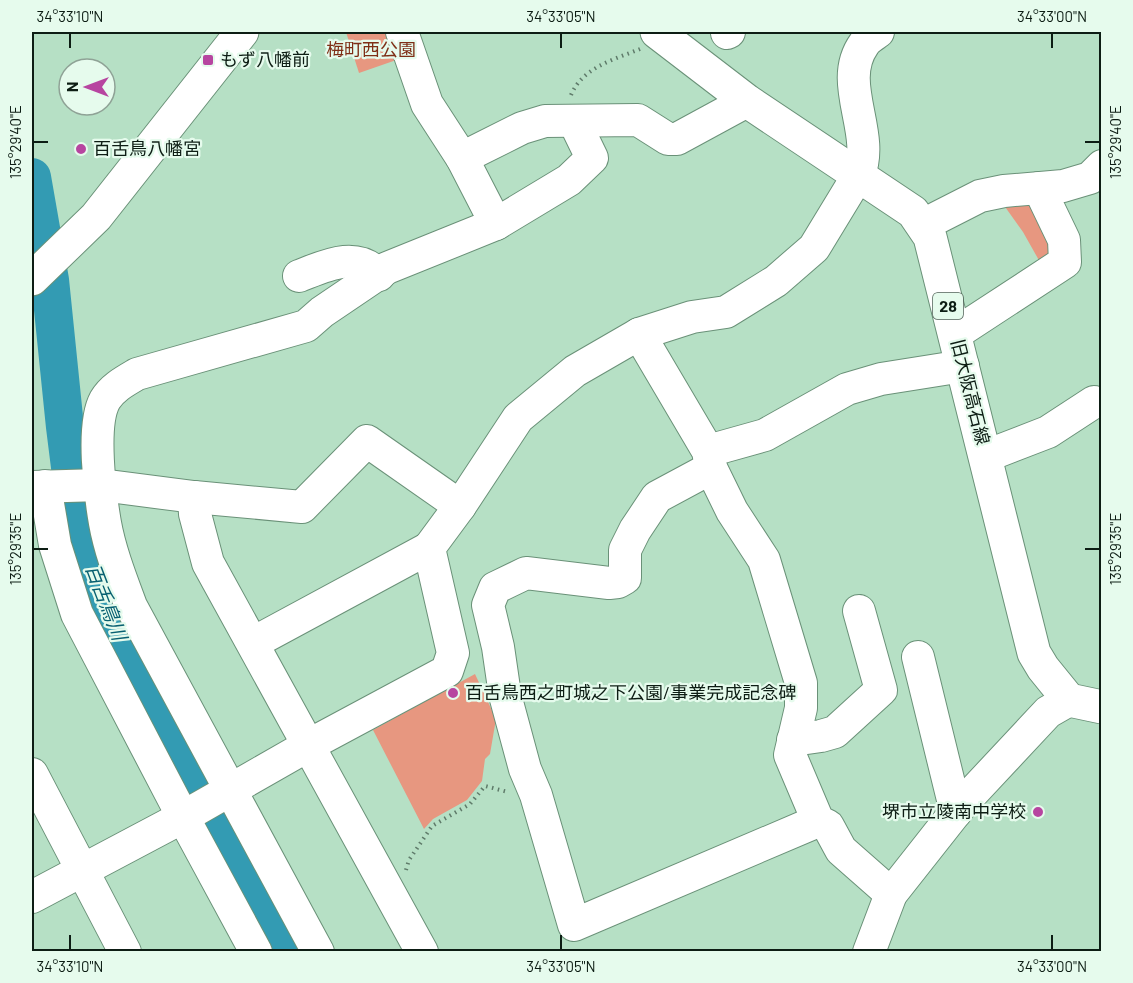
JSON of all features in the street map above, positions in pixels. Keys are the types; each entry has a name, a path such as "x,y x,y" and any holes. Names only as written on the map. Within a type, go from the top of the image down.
{"main road":[{"path":"35,276 96,217 242,32"},
{"name":"旧大阪高石線","path":"661,35 747,101 913,212 923,225 930,237 1034,653 1069,700"},
{"path":"1069,700 1101,707"}],"street":[{"path":"402,32 427,104 462,158 496,224"},
{"path":"253,643 429,548 460,506 518,418 575,371 639,334 692,317 726,312 776,281 814,248 864,162 853,71 864,43 878,32"},
{"path":"462,158 522,128 545,121 638,120 668,139 676,139 747,101"},
{"path":"318,951 226,792 131,606 117,569 96,485 99,421 106,398 120,384 149,369 306,326 322,312 387,268 496,224 569,180 592,158 568,121"},
{"path":"923,225 980,196 1004,191 1063,186 1090,178 1101,166"},
{"path":"955,334 1065,262 1064,240 1039,188"},
{"path":"299,276 335,262 371,266 379,275"},
{"path":"639,334 709,460 732,511 764,560 801,683 801,708 790,755 818,821 828,826 841,850 891,894"},
{"path":"818,821 574,925 536,795 525,769 505,694 498,647 488,605 495,588 526,573 609,583 618,582 625,578 625,550 639,523 657,497 709,460 765,435 847,389 880,379 963,366"},
{"path":"986,456 1048,432 1094,402"},
{"path":"256,951 187,814 43,551 43,486 96,485 302,507 367,441 460,506"},
{"path":"194,496 195,514 208,563 422,951"},
{"path":"32,897 447,671 453,653 429,548"},
{"path":"793,740 835,732 881,690 859,612"},
{"path":"918,657 956,812"},
{"path":"869,951 891,894 956,812 1048,712 1069,700"},
{"path":"32,774 125,951"}],"path":[{"path":"568,121 572,92 581,79 594,68 661,35"},
{"path":"394,901 409,860 432,826 470,804 485,786"}],"green space":[{"name":"梅町西公園","path":"346,32 394,32 405,57 359,73"},
{"path":"998,197 1033,199 1056,248 1045,271 1023,232"},
{"path":"475,674 496,719 490,754 485,759 482,781 467,800 433,819 424,829 373,730"}],"waterway":[{"name":"百舌鳥川","path":"32,177 50,280 74,499 96,589 121,644 293,952"}],"place":[{"name":"もず八幡前","path":"208,60"},
{"name":"百舌鳥八幡宮","path":"81,149"},
{"name":"百舌鳥西之町城之下公園/事業完成記念碑","path":"453,693"},
{"name":"堺市立陵南中学校","path":"1038,812"}]}
